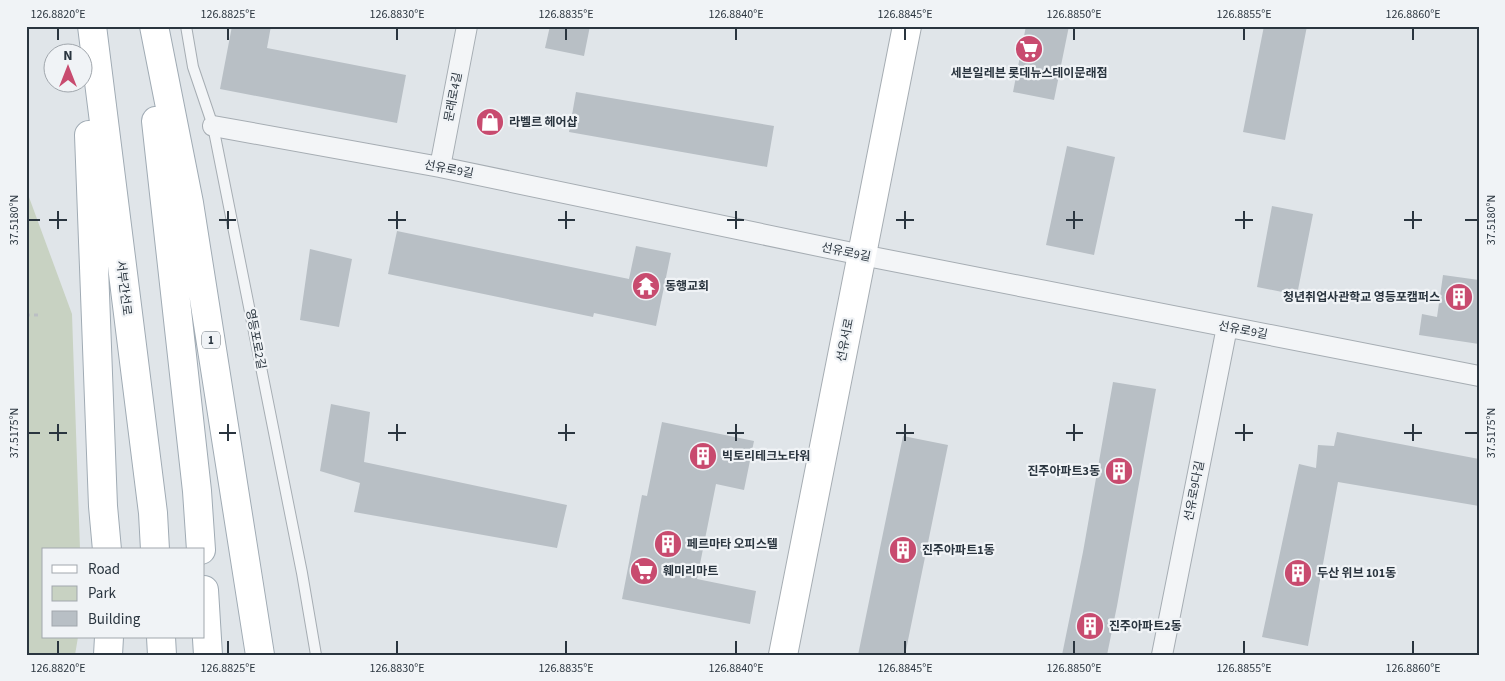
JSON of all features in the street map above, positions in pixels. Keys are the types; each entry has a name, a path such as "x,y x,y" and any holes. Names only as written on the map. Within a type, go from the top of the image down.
{"main road":[{"path":"84,26 103,506 107,548"},
{"name":"서부간선로","path":"92,26 153,514 155,548"},
{"path":"145,26 197,491 201,548"},
{"name":"1","path":"154,26 189,203 260,655"},
{"name":"선유서로","path":"783,655 907,26"},
{"path":"205,606 208,655"},
{"path":"108,655 109,638"},
{"path":"161,638 162,655"}],"street":[{"name":"문래로4길","path":"440,167 467,26"},
{"name":"선유로9길","path":"213,126 440,167 862,255 1479,376"},
{"name":"선유로9다길","path":"1162,655 1227,327"}],"lane":[{"name":"영등포로2길","path":"186,26 193,67 213,126 300,563 316,655"}],"path":[{"path":"26,315 39,315"}],"green space":[{"path":"26,189 72,314 80,548 42,548 42,638 78,638 75,655 26,655"}],"building":[{"path":"232,26 271,26 267,48 406,75 397,123 220,89"},
{"path":"550,26 590,26 584,56 545,48"},
{"path":"1026,26 1069,26 1054,100 1013,92"},
{"path":"1264,26 1307,26 1285,140 1243,132"},
{"path":"576,92 774,126 767,167 569,132"},
{"path":"1067,146 1115,157 1094,255 1046,245"},
{"path":"1272,206 1313,214 1297,295 1257,287"},
{"path":"397,231 629,279 636,246 671,253 656,326 594,313 593,317 388,274"},
{"path":"310,249 352,259 339,327 300,320"},
{"name":"청년취업사관학교 영등포캠퍼스","path":"1443,275 1479,280 1479,344 1419,335 1422,314 1437,317"},
{"name":"진주아파트3동","path":"1113,382 1156,389 1117,606 1107,655 1062,655 1083,552"},
{"path":"331,404 370,412 364,462 567,505 557,548 354,512 360,483 320,471"},
{"path":"662,422 754,441 744,490 716,484 697,579 756,591 750,624 622,599 642,495 647,496"},
{"name":"두산 위브 101동","path":"1337,432 1479,459 1479,506 1338,482 1308,646 1262,637 1299,464 1316,468 1318,445 1334,446"},
{"name":"진주아파트1동","path":"903,436 948,445 905,655 858,655"}],"place":[{"name":"세븐일레븐 롯데뉴스테이문래점","path":"1029,49"},
{"name":"라벨르 헤어샵","path":"490,122"},
{"name":"동행교회","path":"646,286"},
{"name":"청년취업사관학교 영등포캠퍼스","path":"1459,297"},
{"name":"빅토리테크노타워","path":"703,456"},
{"name":"진주아파트3동","path":"1119,471"},
{"name":"페르마타 오피스텔","path":"668,544"},
{"name":"진주아파트1동","path":"903,550"},
{"name":"훼미리마트","path":"644,571"},
{"name":"두산 위브 101동","path":"1298,573"},
{"name":"진주아파트2동","path":"1090,626"}]}
